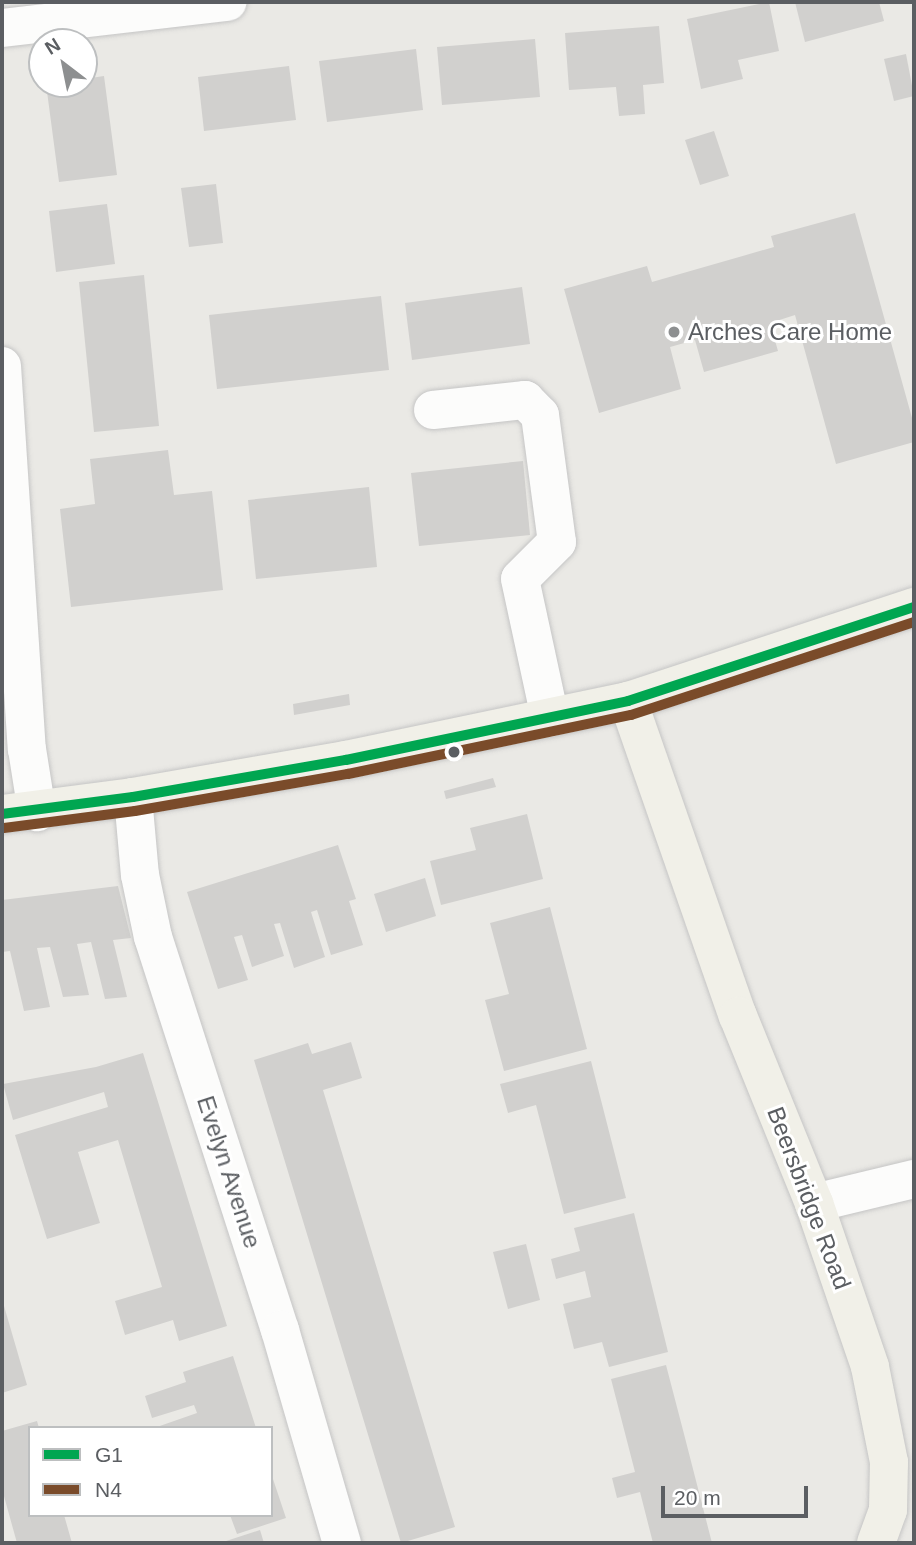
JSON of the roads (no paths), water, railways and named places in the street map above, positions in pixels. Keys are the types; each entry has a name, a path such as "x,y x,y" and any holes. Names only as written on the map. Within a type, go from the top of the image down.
{"main road":[{"path":"20,813 133,797 628,701 914,607"},
{"name":"Beersbridge Road","path":"628,701 738,1016 814,1203 882,1414 889,1461 888,1510 876,1543"}],"street":[{"path":"2,28 228,2"},
{"path":"2,366 27,749 20,813"},
{"path":"433,410 525,400 541,415 556,542 520,579 550,718"},
{"name":"Evelyn Avenue","path":"133,797 140,875 153,937 280,1330 342,1543"},
{"path":"814,1203 914,1179"}],"place":[{"name":"Arches Care Home","path":"674,332"}]}
